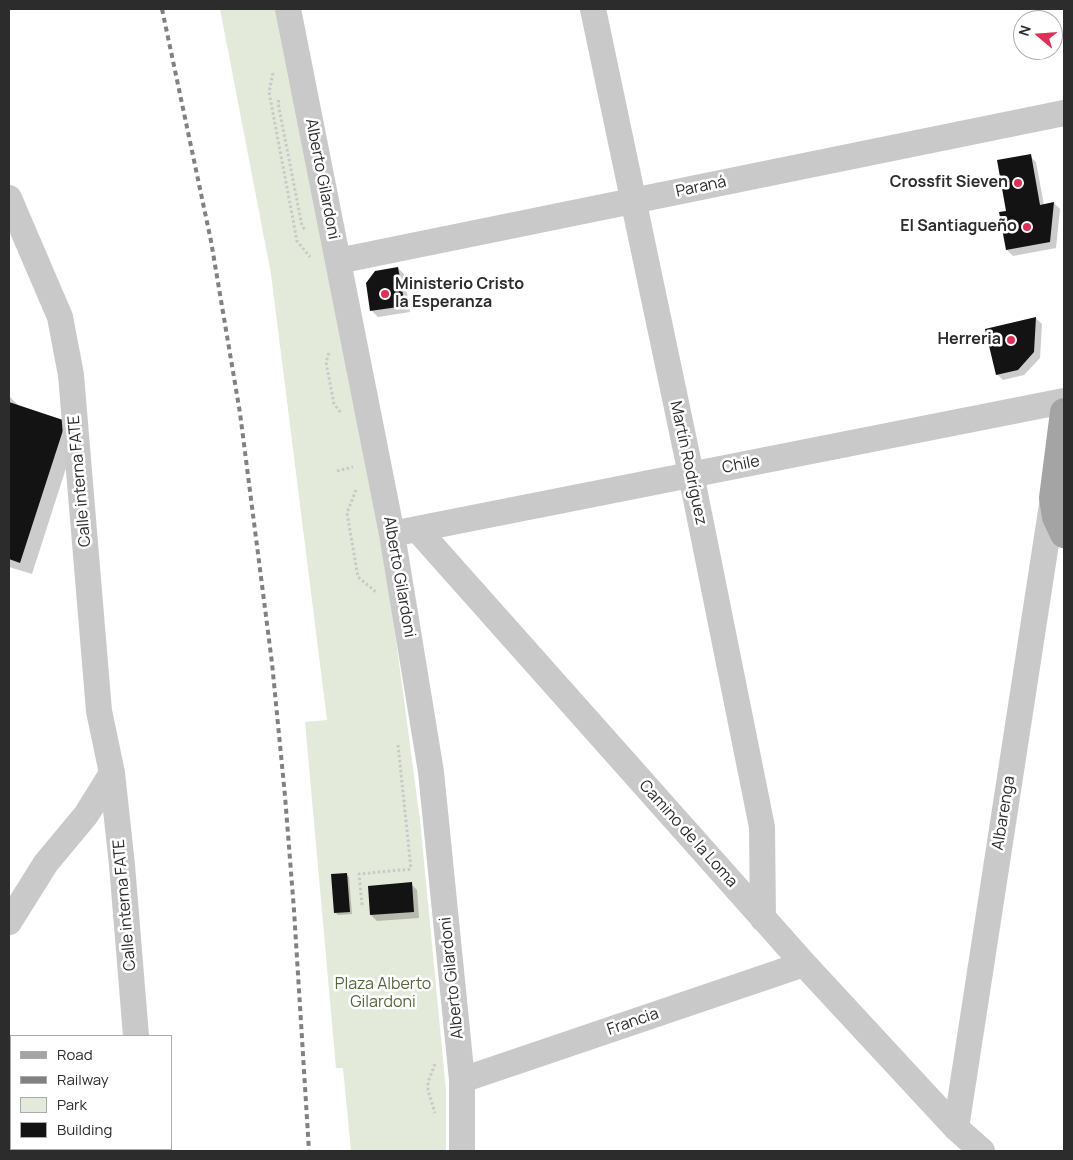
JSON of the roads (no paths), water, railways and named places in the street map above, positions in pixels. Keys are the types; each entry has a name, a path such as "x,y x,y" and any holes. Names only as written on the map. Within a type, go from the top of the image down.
{"main road":[{"path":"1064,412 1052,498 1056,517 1064,534"}],"street":[{"name":"Alberto Gilardoni","path":"288,9 326,262 405,531 462,1080 462,1151"},
{"name":"Martín Rodríguez","path":"593,9 691,474 762,827 763,919"},
{"name":"Paraná","path":"326,262 1064,113"},
{"name":"Calle interna FATE","path":"9,198 60,317 71,375 99,711 112,773 122,865 136,1035"},
{"name":"Chile","path":"405,531 1064,401"},
{"name":"Albarenga","path":"956,1128 1052,498"},
{"name":"Camino de la Loma","path":"405,531 956,1128 982,1151"},
{"path":"9,922 46,863 86,815 112,773"},
{"name":"Francia","path":"462,1080 804,964"}],"railway":[{"path":"162,9 211,241 240,413 272,663 285,796 309,1151"}],"place":[{"name":"Crossfit Sieven","path":"1018,183"},
{"name":"El Santiagueño","path":"1027,227"},
{"name":"Ministerio Cristo la Esperanza","path":"385,294"},
{"name":"Herreria","path":"1011,340"}],"park label":[{"name":"Plaza Alberto Gilardoni","path":"383,994"}]}
